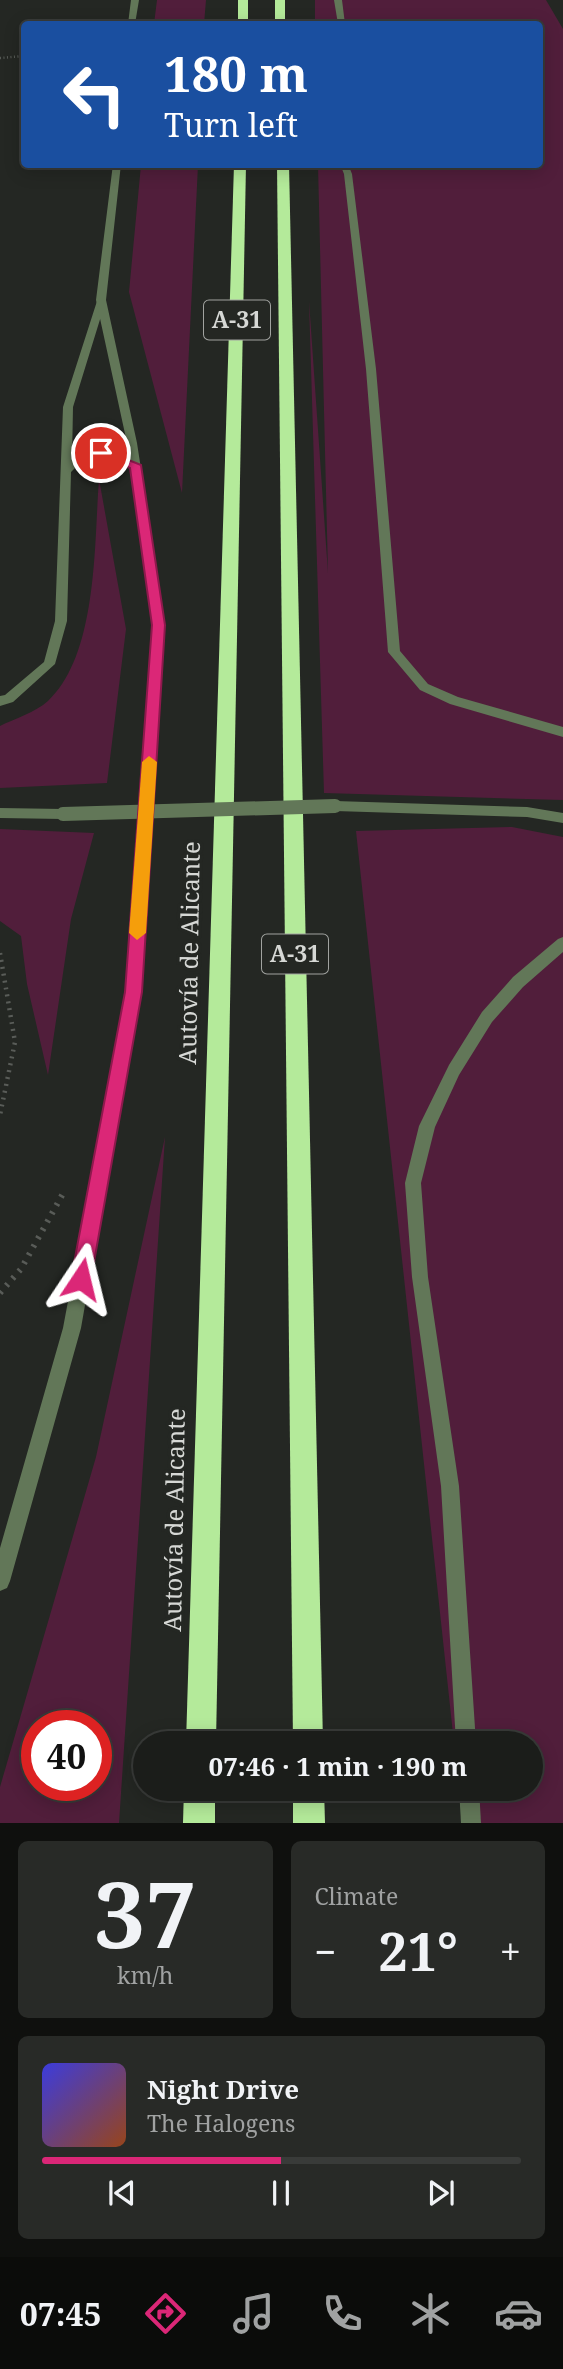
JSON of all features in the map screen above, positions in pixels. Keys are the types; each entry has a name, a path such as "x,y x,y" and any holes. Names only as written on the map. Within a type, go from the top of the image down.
{"highway":[{"path":"243,0 243,21"},
{"path":"280,0 281,21"},
{"name":"Autovía de Alicante","path":"201,1731 240,168"},
{"name":"A-31","path":"283,168 307,1731"},
{"path":"199,1823 200,1801"},
{"path":"308,1801 309,1823"}],"street":[{"path":"132,21 135,0"},
{"path":"338,0 342,21"},
{"path":"0,701 9,699 49,664 61,621 68,407 101,300 117,168"},
{"path":"346,168 362,278 394,652 424,687 497,716 563,732"},
{"path":"0,1581 72,1328 133,992 159,625 135,465 101,300"},
{"path":"66,471 83,454 113,455 135,465"},
{"path":"0,813 63,814 335,806 527,812 563,818"},
{"path":"465,1731 450,1486 420,1277 413,1183 427,1126 454,1070 480,1028 518,982 563,943"},
{"path":"470,1801 471,1823"}],"path":[{"path":"0,58 21,55"},
{"path":"0,953 15,1042 0,1115"},
{"path":"0,1293 21,1269 66,1188"}],"shaded area":[{"path":"157,0 206,0 204,21 154,21"},
{"path":"315,0 546,0 563,29 563,800 324,793 309,301 328,573 318,168 543,168 543,21 315,21"},
{"path":"141,168 198,168 182,493 129,292"},
{"path":"99,479 126,629 107,783 0,788 0,726 48,701 64,681 85,627 94,565"},
{"path":"512,827 563,837 563,1823 463,1823 460,1801 543,1801 543,1731 453,1731 356,831"},
{"path":"0,829 94,833 71,919 48,1075 27,984 21,936 0,921"},
{"path":"165,1137 119,1823 0,1823 0,1787 21,1715 21,1801 112,1801 112,1710 22,1710 96,1457"}],"slow traffic":[{"path":"137,933 149,762"}],"route":[{"path":"81,1279 133,992 159,625 135,465 113,455 101,453"}]}
